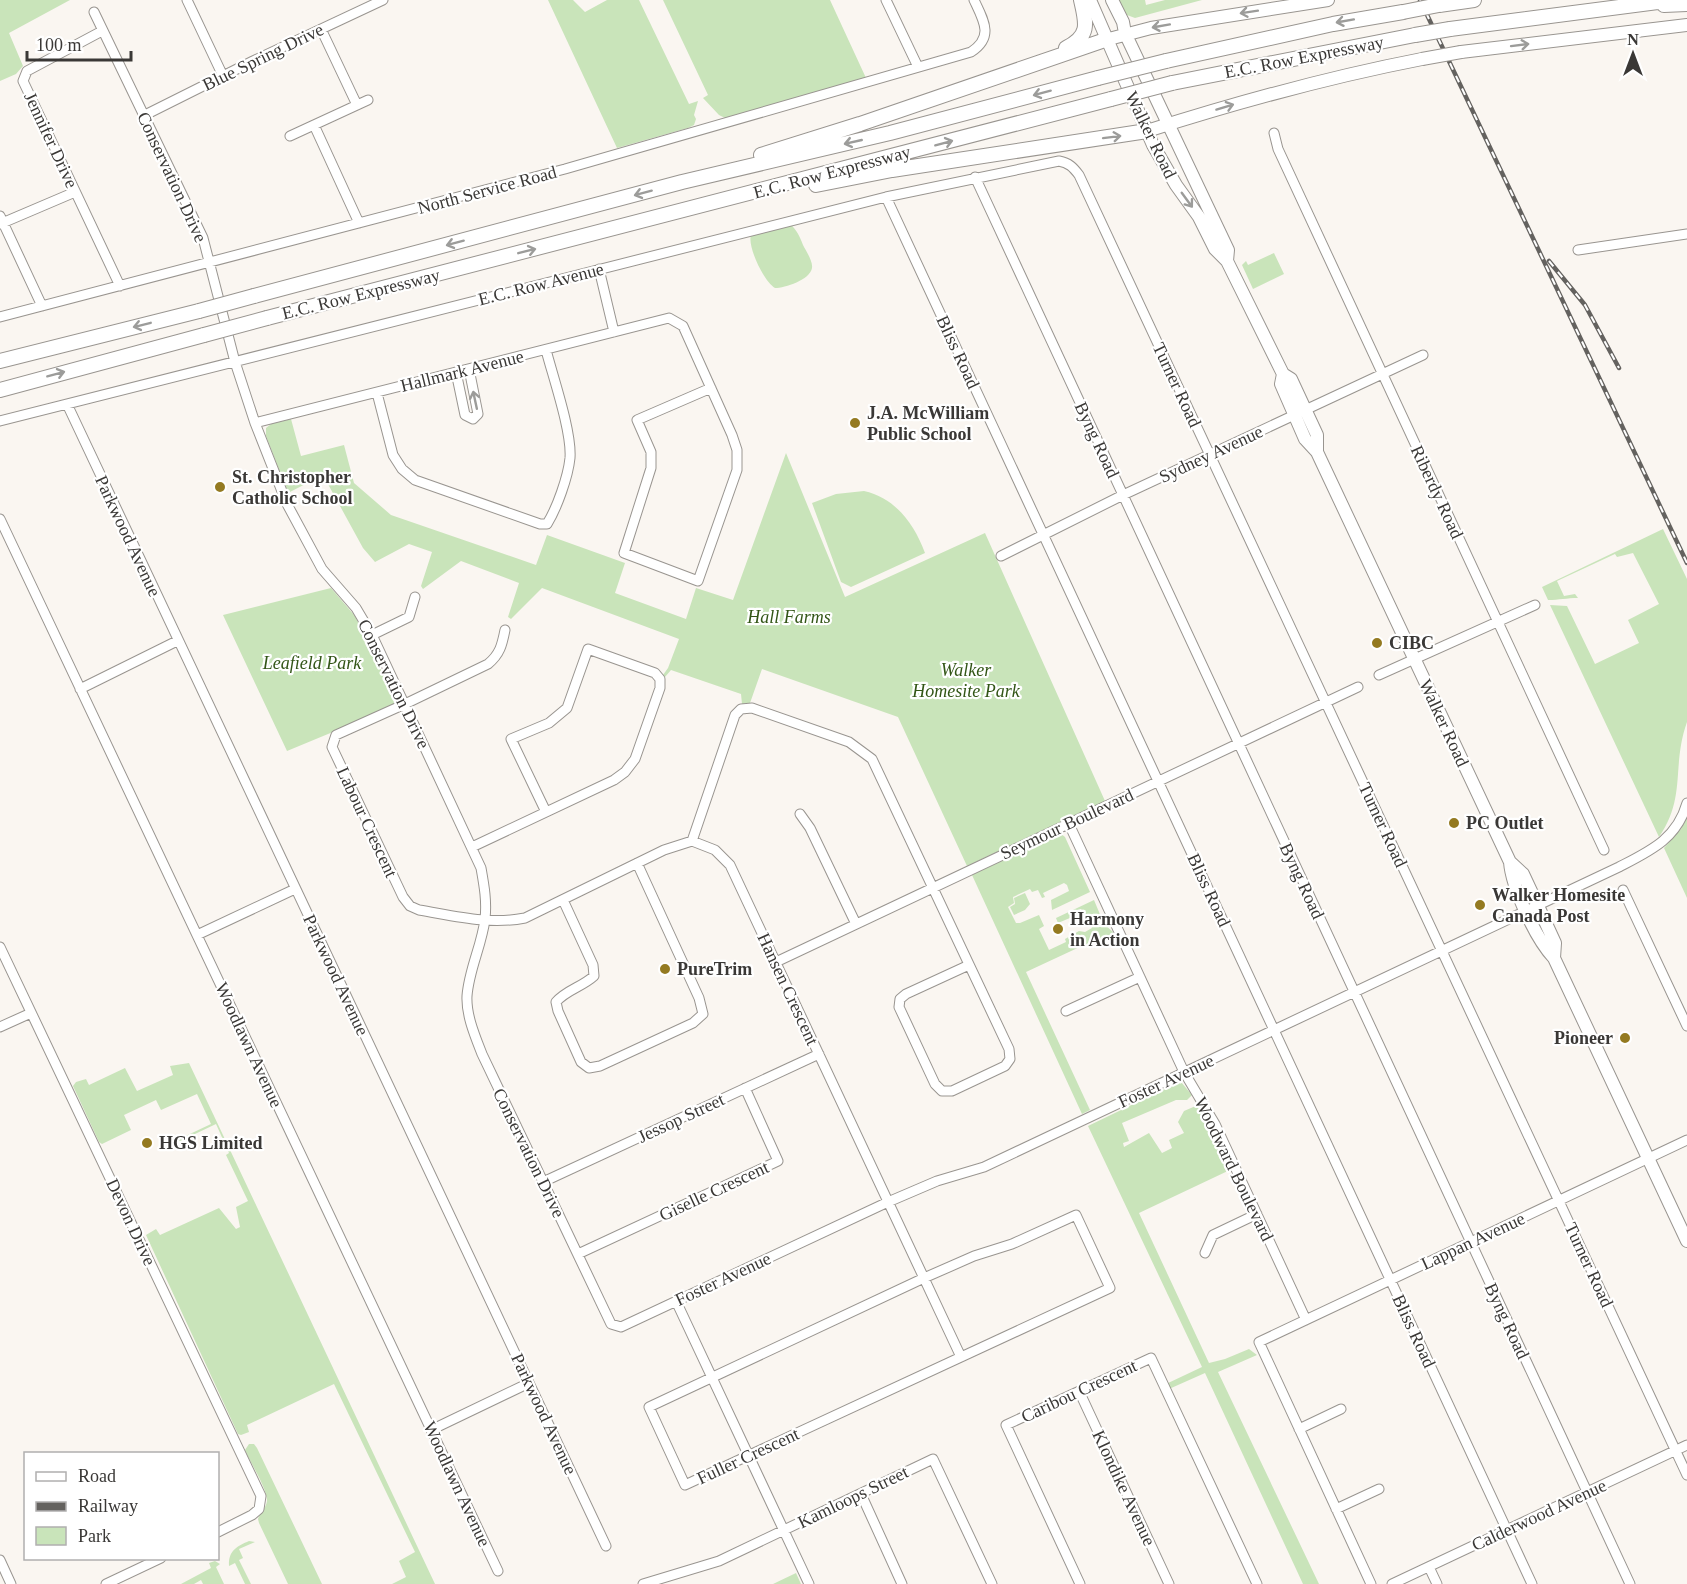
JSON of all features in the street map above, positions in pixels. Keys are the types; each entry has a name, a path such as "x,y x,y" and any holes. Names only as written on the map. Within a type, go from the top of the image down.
{"highway":[{"path":"1029,66 1071,46 1084,35 1086,26 1081,0"},
{"name":"E.C. Row Expressway","path":"0,361 682,182 890,133 1166,61 1333,24 1474,0"},
{"name":"E.C. Row Expressway","path":"0,390 267,318 1172,83 1416,34 1673,0"},
{"path":"1626,7 1687,4"},
{"path":"682,182 1105,40"},
{"path":"725,200 892,170 1147,131"}],"main road":[{"name":"Walker Road","path":"1090,0 1105,40 1153,145 1176,185 1199,218 1215,249 1227,261 1282,374 1291,379 1300,412 1317,435 1317,452 1510,862 1511,878 1533,908 1544,947 1554,958 1687,1241"},
{"name":"Walker Road","path":"1112,0 1123,22 1125,33 1228,250 1227,261"},
{"path":"1105,40 1125,33 1328,0"},
{"path":"1147,131 1262,96 1363,70 1461,52 1687,25"}],"street":[{"path":"187,0 224,76"},
{"name":"Blue Spring Drive","path":"143,116 383,0"},
{"path":"886,0 918,67"},
{"name":"North Service Road","path":"0,317 566,169 971,52 986,38 982,18 974,0"},
{"name":"Conservation Drive","path":"94,12 203,238 235,362 255,423 287,504 317,560 356,608 372,635 481,868 487,902 485,921 467,997 471,1025 482,1054 611,1324 621,1327"},
{"path":"321,29 357,105"},
{"name":"Jennifer Drive","path":"102,31 27,70 23,81 120,286"},
{"path":"290,136 368,100"},
{"path":"314,125 360,223"},
{"name":"Riberdy Road","path":"1274,133 1278,149 1604,850"},
{"name":"E.C. Row Avenue","path":"0,421 886,197 1059,161 1073,167 1078,175"},
{"name":"Turner Road","path":"1078,175 1687,1475"},
{"name":"Byng Road","path":"975,177 1630,1584"},
{"path":"42,306 1,221 75,192"},
{"name":"Bliss Road","path":"886,197 1532,1584"},
{"path":"1578,250 1687,234"},
{"path":"599,269 614,332"},
{"name":"Hallmark Avenue","path":"255,423 669,318 683,326 711,388"},
{"path":"377,393 393,455 402,469 415,480 540,524 547,524 566,477 570,458 568,435 546,350"},
{"name":"Sydney Avenue","path":"1001,556 1123,495 1423,355"},
{"path":"456,372 465,415 473,419 478,414 469,369"},
{"path":"711,388 737,450 737,470 698,581 624,553 651,468 651,452 637,420 711,388"},
{"name":"Parkwood Avenue","path":"67,405 606,1545"},
{"name":"Woodlawn Avenue","path":"0,519 498,1571"},
{"path":"372,635 408,617 414,597"},
{"path":"1379,675 1535,605"},
{"path":"405,704 488,664 502,647 505,630"},
{"path":"80,688 177,641"},
{"path":"472,847 614,780 625,772 635,759 660,687 660,679 655,674 588,649 567,708 549,723 511,739 546,812"},
{"name":"Seymour Boulevard","path":"776,962 1359,687"},
{"name":"Labour Crescent","path":"405,704 336,735 332,747 403,897 410,906 419,910 485,921"},
{"path":"485,921 505,922 525,918 664,850 692,842 735,715 741,709 752,708 849,742 872,759 1009,1049 1010,1059 1005,1066 952,1090 942,1091 935,1084 899,1007 900,999 906,994 969,965"},
{"name":"Foster Avenue","path":"621,1327 888,1202 937,1181 984,1167 1533,908 1657,847 1676,827 1687,803"},
{"path":"800,814 810,828 855,924"},
{"name":"Woodward Boulevard","path":"1069,824 1184,1072 1215,1124 1306,1320"},
{"name":"Hansen Crescent","path":"692,842 715,850 730,865 962,1357"},
{"path":"562,900 593,965 594,976 586,983 562,994 556,1002 558,1011 581,1062 589,1068 600,1066 693,1023 703,1014 699,998 637,863"},
{"path":"197,935 295,889"},
{"path":"1623,890 1687,1026"},
{"name":"Devon Drive","path":"0,947 261,1496 259,1509 252,1515 219,1532"},
{"path":"1066,1011 1140,977"},
{"path":"0,1027 31,1012"},
{"name":"Jessop Street","path":"543,1182 819,1054"},
{"name":"Giselle Crescent","path":"578,1254 778,1161 745,1088"},
{"name":"Lappan Avenue","path":"1299,1429 1259,1342 1687,1140"},
{"path":"1205,1254 1213,1235 1257,1214"},
{"name":"Fuller Crescent","path":"1076,1215 1110,1288 686,1485 649,1407 924,1278 974,1256 1012,1244 1076,1215"},
{"path":"676,1301 809,1584"},
{"name":"Caribou Crescent","path":"1080,1584 1006,1425 1151,1358 1257,1584"},
{"path":"431,1431 529,1383"},
{"name":"Klondike Avenue","path":"1079,1391 1169,1584"},
{"path":"1341,1409 1299,1429 1371,1584"},
{"name":"Calderwood Avenue","path":"1392,1584 1687,1445"},
{"name":"Kamloops Street","path":"643,1584 719,1561 933,1459 992,1584"},
{"path":"1336,1509 1378,1489"},
{"path":"861,1494 903,1584"},
{"path":"0,1560 11,1584"},
{"path":"106,1584 156,1560"},
{"path":"1429,1567 1437,1584"}],"green space":[{"path":"0,0 70,0 9,33 23,66 16,74 0,81"},
{"path":"548,0 573,0 585,12 607,0 639,0 689,104 698,101 694,125 617,148"},
{"path":"663,0 830,0 866,78 725,118 719,115 703,98 708,95"},
{"path":"1118,0 1145,0 1146,5 1165,0 1202,0 1135,18 1127,15"},
{"path":"790,224 799,236 812,268 802,280 785,287 775,288 766,279 757,263 750,240 751,235"},
{"path":"1274,253 1284,274 1253,289 1242,265 1246,261 1248,265"},
{"path":"291,419 301,456 344,445 354,483 391,515 536,565 547,535 625,563 615,593 686,619 696,588 733,600 786,453 845,597 985,533 1105,801 967,866 898,717 762,669 750,703 742,704 741,694 671,670 665,677 663,675 679,639 542,588 511,619 508,617 519,583 461,561 423,589 421,586 432,552 409,544 375,562 363,548 323,475 288,493 266,436 266,428 271,424"},
{"path":"864,491 885,499 902,513 925,553 851,587 841,582 812,503 836,494"},
{"path":"1663,529 1687,579 1687,722 1682,738 1673,808 1659,837 1550,605 1567,606 1595,664 1639,643 1628,620 1659,604 1633,553 1617,557 1615,554 1557,581 1564,596 1575,594 1578,598 1548,600 1542,587"},
{"name":"Leafield Park","path":"331,588 355,616 398,705 287,751 223,615"},
{"path":"1687,818 1687,898 1664,848 1681,829"},
{"path":"1060,833 1065,837 1090,892 1052,910 1051,900 1069,891 1067,885 1064,883 1043,893 1045,897 1042,898 1038,890 1032,892 1030,889 1013,897 1014,903 1008,907 1016,923 1039,915 1044,926 1039,929 1049,950 1066,942 1065,939 1079,931 1085,932 1092,928 1086,914 1084,915 1081,909 1075,911 1077,915 1058,923 1056,918 1094,900 1104,924 1113,932 1115,938 1106,942 1101,939 1087,946 1084,945 1026,972 1090,1110 1082,1114 972,875"},
{"path":"1025,893 1030,904 1025,910 1014,915 1010,907 1015,904 1014,898"},
{"path":"189,1063 435,1584 392,1584 406,1577 399,1561 415,1552 334,1384 247,1425 249,1432 238,1434 146,1235 156,1229 160,1235 219,1208 236,1229 240,1227 236,1207 248,1201 226,1155 229,1153 216,1124 176,1143 175,1141 211,1124 197,1094 161,1110 156,1100 124,1115 131,1130 102,1144 73,1086 76,1082 86,1079 89,1085 125,1068 137,1091 173,1075 170,1066"},
{"path":"1181,1082 1192,1095 1187,1100 1176,1100 1122,1123 1129,1141 1123,1143 1124,1147 1149,1133 1162,1153 1172,1148 1169,1140 1184,1133 1178,1122 1184,1111 1198,1105 1212,1127 1232,1169 1139,1213 1209,1363 1249,1349 1257,1355 1218,1372 1319,1584 1303,1584 1205,1373 1169,1389 1166,1384 1202,1367 1088,1126"},
{"path":"249,1444 254,1444 257,1448 322,1584 288,1584 259,1523 258,1519 267,1501 261,1482 245,1450"},
{"path":"249,1541 255,1542 239,1549 243,1558 239,1560 251,1584 245,1584 235,1563 229,1566 229,1561 234,1550"},
{"path":"215,1561 220,1564 216,1567 224,1584 203,1584 201,1580 194,1584 181,1584 211,1568 209,1563"},
{"path":"796,1573 801,1584 773,1584"}],"railway":[{"path":"1420,0 1687,563"},
{"path":"1549,261 1585,305 1619,368"}],"place":[{"name":"J.A. McWilliam Public School","path":"855,423"},
{"name":"St. Christopher Catholic School","path":"220,487"},
{"name":"CIBC","path":"1377,643"},
{"name":"PC Outlet","path":"1454,823"},
{"name":"Walker Homesite Canada Post","path":"1480,905"},
{"name":"Harmony in Action","path":"1058,929"},
{"name":"PureTrim","path":"665,969"},
{"name":"Pioneer","path":"1625,1038"},
{"name":"HGS Limited","path":"147,1143"}],"park label":[{"name":"Hall Farms","path":"789,617"},
{"name":"Walker Homesite Park","path":"966,680"}]}
